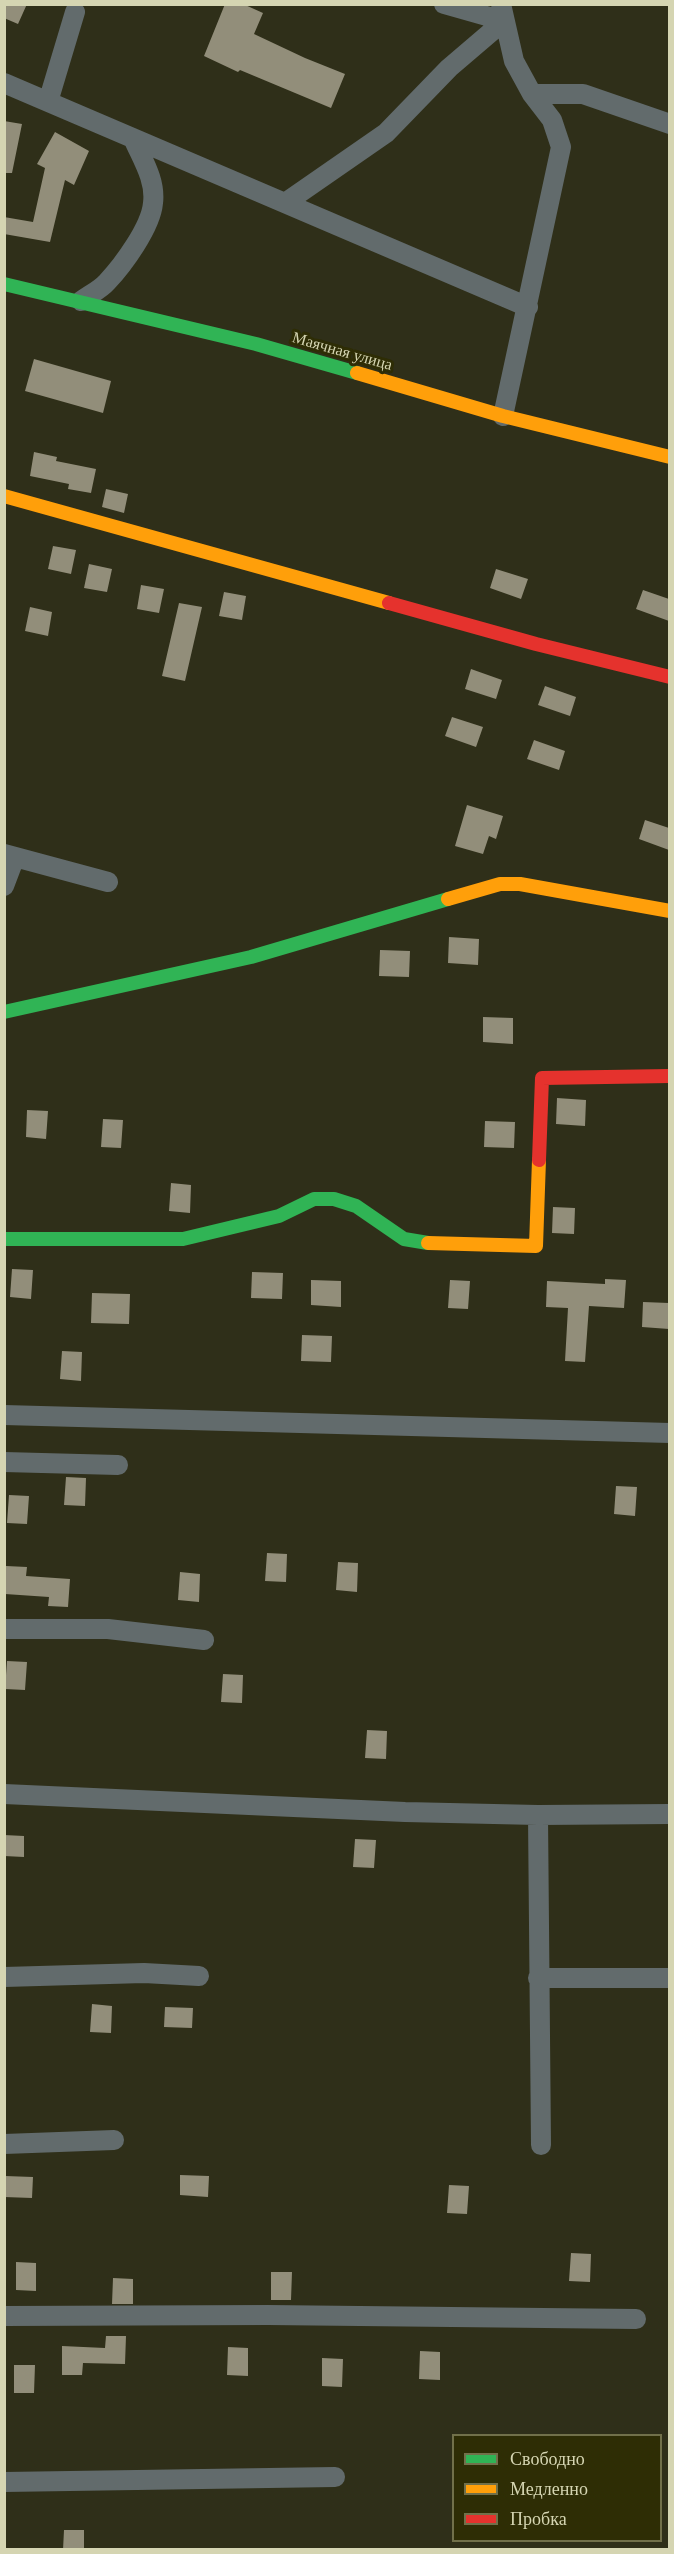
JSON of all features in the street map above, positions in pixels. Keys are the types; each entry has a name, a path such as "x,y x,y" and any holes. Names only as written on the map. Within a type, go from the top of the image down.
{"street":[{"path":"444,4 502,13"},
{"path":"48,102 75,12"},
{"path":"502,13 514,61 532,94 552,120 561,147 503,416"},
{"path":"285,203 386,133 502,13"},
{"path":"4,83 528,307"},
{"path":"532,94 583,93 669,124"},
{"path":"81,301 106,284 120,266 140,237 153,204 151,177 133,138"},
{"name":"Маячная улица","path":"4,284 256,344 503,416 669,457"},
{"path":"4,496 536,644 669,677"},
{"path":"4,886 10,855 108,882"},
{"path":"4,1012 251,957 500,884 520,884 669,911"},
{"path":"4,1239 183,1239 279,1216 314,1199 334,1199 356,1206 404,1239 438,1245 536,1246 542,1078 669,1077"},
{"path":"4,1415 669,1433"},
{"path":"4,1462 118,1465"},
{"path":"4,1629 108,1629 204,1640"},
{"path":"4,1794 405,1812 538,1815 669,1814"},
{"path":"538,1815 541,2145"},
{"path":"4,1977 144,1973 199,1976"},
{"path":"538,1978 669,1978"},
{"path":"4,2144 114,2140"},
{"path":"4,2316 268,2315 636,2319"},
{"path":"4,2482 335,2477"}],"building":[{"path":"4,4 27,4 18,24 4,18"},
{"path":"225,4 243,4 263,13 254,34 345,74 331,108 240,70 238,72 204,56"},
{"path":"4,121 22,124 12,173 4,173"},
{"path":"55,132 89,151 74,185 65,180 50,242 4,234 4,217 33,222 45,168 37,164"},
{"path":"34,359 111,381 103,413 25,391"},
{"path":"34,452 57,457 56,461 96,469 91,493 68,489 69,484 30,476"},
{"path":"106,489 128,494 124,513 102,507"},
{"path":"53,546 76,550 71,574 48,569"},
{"path":"89,564 112,569 107,592 84,588"},
{"path":"496,569 528,579 521,599 490,588"},
{"path":"141,585 164,589 159,613 137,609"},
{"path":"643,590 669,599 669,621 636,609"},
{"path":"224,592 246,596 242,620 219,616"},
{"path":"179,603 202,607 185,681 162,676"},
{"path":"30,607 52,612 48,636 25,631"},
{"path":"471,669 502,680 496,699 465,689"},
{"path":"545,686 576,697 570,716 538,705"},
{"path":"452,717 483,727 476,747 445,736"},
{"path":"534,740 565,751 559,770 527,759"},
{"path":"467,805 503,816 496,839 489,836 483,854 455,846"},
{"path":"645,820 669,828 669,850 639,839"},
{"path":"449,937 479,939 478,965 448,963"},
{"path":"380,950 410,951 409,977 379,976"},
{"path":"483,1017 513,1018 513,1044 483,1042"},
{"path":"557,1098 586,1100 585,1126 556,1124"},
{"path":"27,1110 48,1111 46,1139 26,1137"},
{"path":"103,1119 123,1120 121,1148 101,1147"},
{"path":"485,1121 515,1122 514,1148 484,1147"},
{"path":"171,1183 191,1185 190,1213 169,1211"},
{"path":"553,1207 575,1208 574,1234 552,1233"},
{"path":"12,1269 33,1270 31,1299 10,1297"},
{"path":"252,1272 283,1273 282,1299 251,1298"},
{"path":"605,1279 626,1280 624,1308 589,1306 585,1362 565,1361 568,1308 546,1307 547,1281 605,1284"},
{"path":"311,1280 341,1281 341,1307 311,1305"},
{"path":"450,1280 470,1281 468,1309 448,1308"},
{"path":"92,1293 130,1294 129,1324 91,1323"},
{"path":"643,1302 669,1303 669,1329 642,1327"},
{"path":"302,1335 332,1336 331,1362 301,1361"},
{"path":"62,1351 82,1352 81,1381 60,1379"},
{"path":"66,1477 86,1478 85,1506 64,1505"},
{"path":"616,1486 637,1487 635,1516 614,1514"},
{"path":"9,1495 29,1496 27,1524 7,1523"},
{"path":"267,1553 287,1554 286,1582 265,1581"},
{"path":"338,1562 358,1563 357,1592 336,1590"},
{"path":"6,1566 27,1567 26,1576 70,1579 68,1607 48,1606 49,1597 5,1594"},
{"path":"180,1572 200,1574 199,1602 178,1600"},
{"path":"7,1661 27,1662 25,1690 5,1689"},
{"path":"223,1674 243,1675 242,1703 221,1702"},
{"path":"367,1730 387,1731 386,1759 365,1758"},
{"path":"4,1835 24,1836 24,1857 4,1856"},
{"path":"355,1839 376,1840 374,1868 353,1867"},
{"path":"92,2004 112,2006 111,2033 90,2032"},
{"path":"165,2007 193,2008 192,2028 164,2027"},
{"path":"180,2175 209,2176 208,2197 180,2195"},
{"path":"5,2176 33,2177 32,2198 4,2197"},
{"path":"449,2185 469,2186 467,2214 447,2213"},
{"path":"571,2253 591,2254 590,2282 569,2281"},
{"path":"16,2262 36,2263 36,2291 16,2290"},
{"path":"271,2272 292,2272 291,2300 271,2300"},
{"path":"113,2278 133,2279 133,2304 112,2304"},
{"path":"106,2336 126,2336 125,2364 83,2363 82,2375 62,2375 62,2346 105,2348"},
{"path":"228,2347 248,2348 248,2376 227,2375"},
{"path":"420,2351 440,2352 440,2380 419,2379"},
{"path":"322,2358 343,2359 342,2387 322,2386"},
{"path":"14,2365 35,2365 34,2393 14,2393"},
{"path":"64,2530 84,2530 84,2550 63,2550"}],"traffic: fast":[{"path":"4,284 256,344 357,373"},
{"path":"4,1012 251,957 448,899"},
{"path":"4,1239 183,1239 279,1216 314,1199 334,1199 356,1206 404,1239 428,1243"}],"traffic: slow":[{"path":"357,373 503,416 670,457"},
{"path":"4,496 389,603"},
{"path":"448,899 500,884 520,884 670,911"},
{"path":"428,1243 536,1246 539,1160"}],"traffic: jam":[{"path":"389,603 536,644 670,677"},
{"path":"539,1160 542,1078 670,1076"}]}
